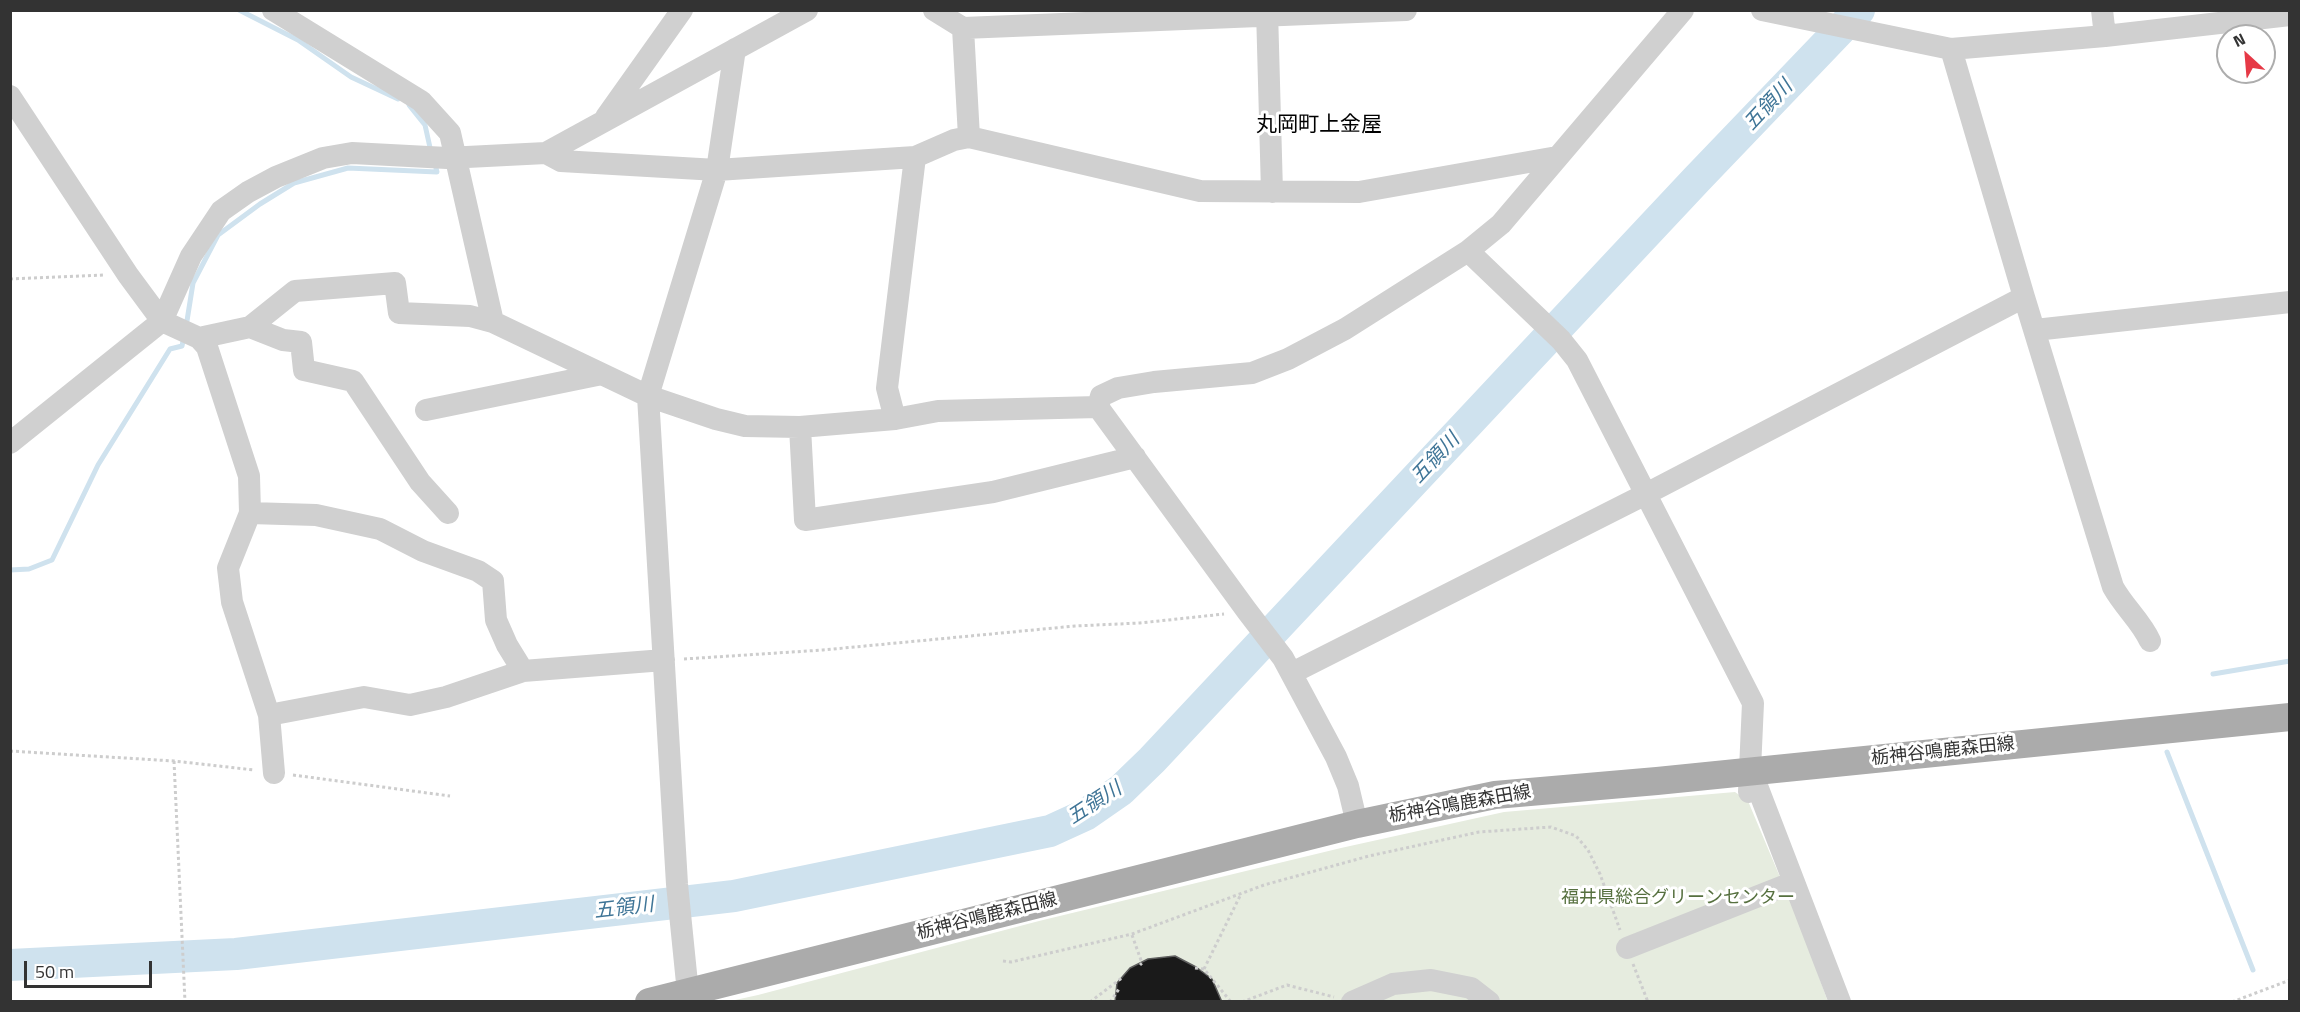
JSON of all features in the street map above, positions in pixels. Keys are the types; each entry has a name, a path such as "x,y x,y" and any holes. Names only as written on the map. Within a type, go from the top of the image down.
{"main road":[{"name":"栃神谷鳴鹿森田線","path":"649,1002 1357,824 1495,795 1750,782 2289,717"}],"street":[{"path":"273,10 421,101 450,133 496,323"},
{"path":"601,123 682,10"},
{"path":"10,443 162,321 191,255 221,212 248,192 276,177 323,158 352,153 456,158 546,153 807,10"},
{"path":"934,10 963,28 1406,10"},
{"path":"1098,407 1101,396 1119,388 1154,382 1252,373 1288,359 1345,329 1468,251 1501,224 1683,10"},
{"path":"1761,10 1951,49 2105,36 2289,15"},
{"path":"2102,10 2105,36"},
{"path":"1267,14 1272,192"},
{"path":"963,28 969,137"},
{"path":"1951,49 2113,587 2121,601 2143,627 2150,641"},
{"path":"688,993 677,884 648,396 717,170 735,50"},
{"path":"10,96 128,275 162,321 199,338 207,346 249,476 250,513 228,568 232,602 269,715 274,773"},
{"path":"546,153 561,161 717,170 915,157 954,140 969,137 1200,191 1272,192 1359,192 1557,156"},
{"path":"896,419 887,388 915,157"},
{"path":"1468,251 1561,340 1577,360 1753,703 1750,782 1794,882 1840,1002"},
{"path":"199,338 250,327 295,291 395,283 399,313 470,316 496,323 648,396 716,419 745,426 800,427 896,419 938,411 1098,407"},
{"path":"1292,673 1646,494 2024,297"},
{"path":"2035,330 2289,302"},
{"path":"250,327 284,340 301,342 304,370 353,381 420,482 448,513"},
{"path":"426,410 602,374"},
{"path":"1098,407 1246,611 1277,648 1336,757 1348,786 1357,824"},
{"path":"800,427 805,520 993,492 1135,457"},
{"path":"250,513 316,515 380,529 423,551 478,571 493,581 496,620 507,645 523,671"},
{"path":"269,715 364,697 410,705 446,697 523,671 664,660"},
{"path":"1627,948 1794,882"},
{"path":"1346,1000 1393,984 1431,980 1472,988 1488,1002"}],"path":[{"path":"10,279 128,275"},
{"path":"664,660 823,650 1075,626 1140,623 1246,611"},
{"path":"10,751 174,760 450,796"},
{"path":"174,760 185,1002"},
{"path":"1003,961 1011,962 1132,934 1264,885 1369,856 1479,832 1551,827 1576,836 1588,850 1600,874 1648,1002"},
{"path":"1204,969 1241,894"},
{"path":"1132,934 1142,963"},
{"path":"1134,970 1142,963 1153,964"},
{"path":"1194,968 1204,969 1231,1002"},
{"path":"1090,1002 1125,976"},
{"path":"2232,1002 2289,980"},
{"path":"1242,1002 1287,985 1346,1000"},
{"path":"1110,1002 1119,988"}],"green space":[{"name":"福井県総合グリーンセンター","path":"1735,792 1748,801 1801,927 1828,1002 726,1002 1039,921 1341,848 1504,812"}],"building":[{"path":"1175,956 1212,979 1222,1002 1115,1002 1117,983 1130,968 1148,959"}],"waterway":[{"path":"239,10 298,40 351,77 398,99"},
{"name":"五領川","path":"10,965 236,954 734,896 1050,831 1085,815 1121,790 1152,760 1696,180 1859,10"},
{"path":"409,105 425,125 431,152"},
{"path":"186,327 193,283 218,235 260,204 294,183 348,168 437,172 435,164"},
{"path":"10,570 29,569 52,560 98,465 170,349 182,346 184,336"},
{"path":"2213,674 2290,661"},
{"path":"2167,752 2253,970"}],"district":[{"name":"丸岡町上金屋","path":"1319,126"}]}
